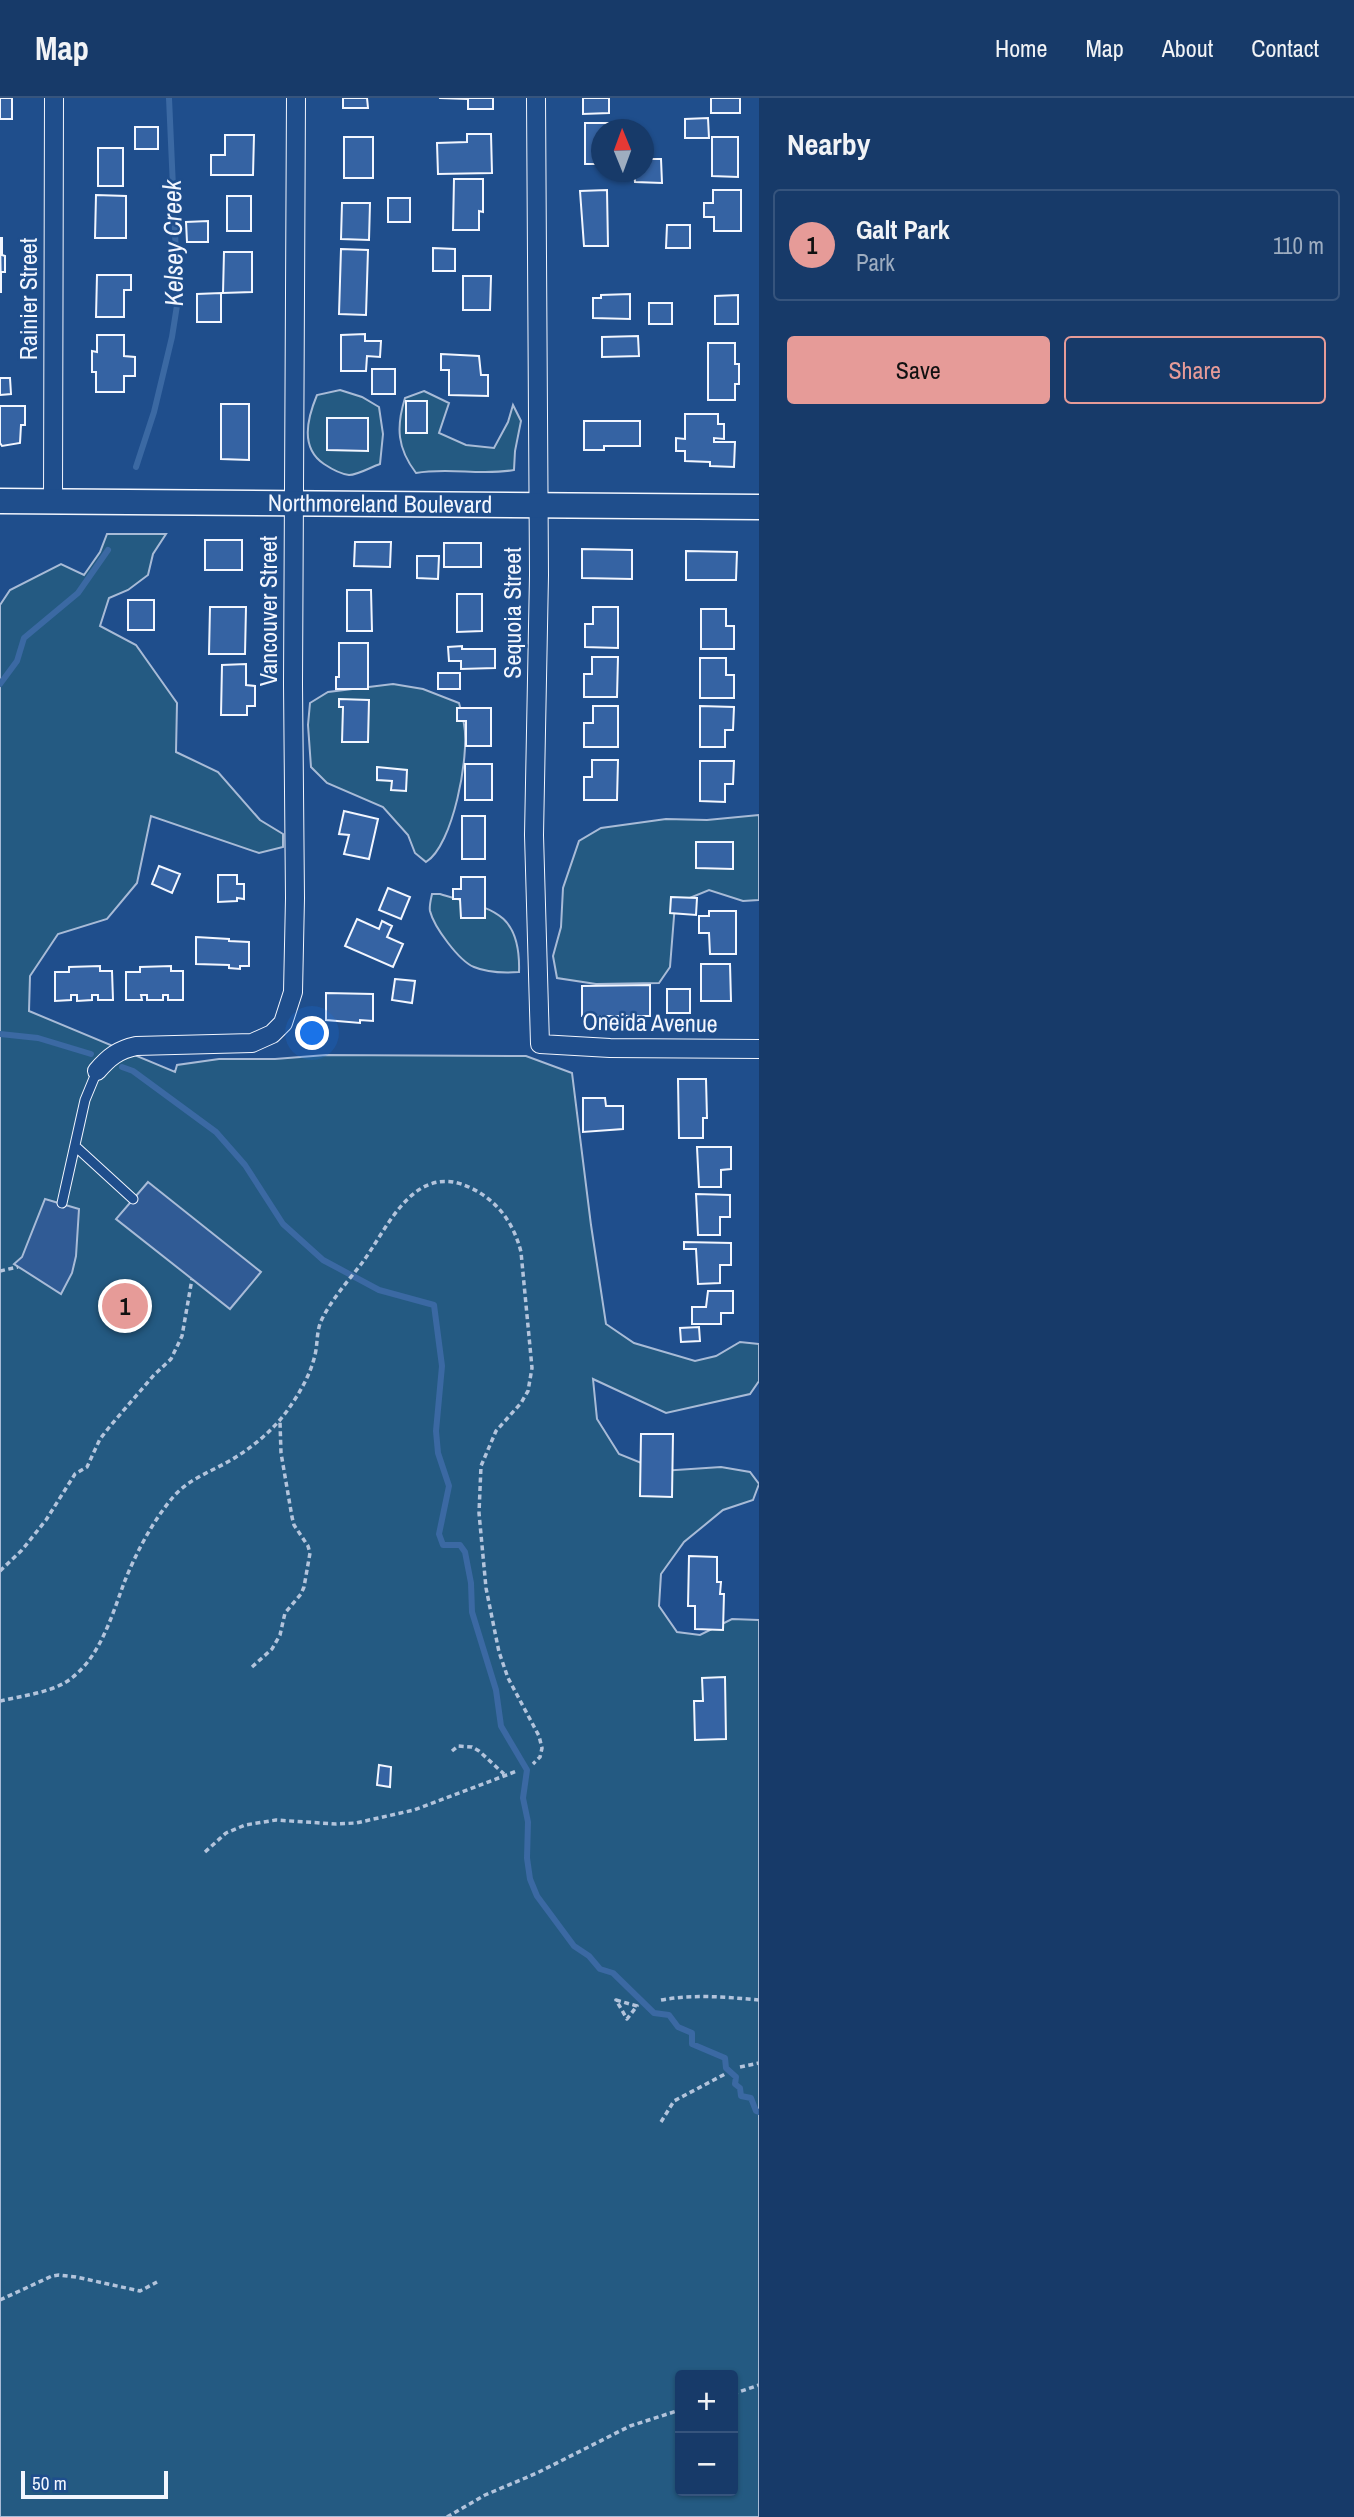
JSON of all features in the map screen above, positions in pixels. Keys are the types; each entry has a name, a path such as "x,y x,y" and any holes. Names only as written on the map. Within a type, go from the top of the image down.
{"street":[{"name":"Rainier Street","path":"53,500 54,98"},
{"name":"Vancouver Street","path":"97,1071 109,1057 123,1049 152,1045 253,1044 272,1034 283,1023 293,992 296,98"},
{"name":"Sequoia Street","path":"536,98 539,575 534,835 540,1044"},
{"name":"Northmoreland Boulevard","path":"0,501 759,507"},
{"name":"Oneida Avenue","path":"540,1044 610,1048 759,1049"}],"lane":[{"path":"62,1203 85,1100 97,1071"},
{"path":"75,1146 133,1199"}],"path":[{"path":"0,1701 63,1684 76,1675 106,1631 133,1564 173,1497 189,1481 255,1444 280,1419 299,1394 311,1370 322,1319 395,1211 421,1189 450,1181 483,1195 505,1215 517,1236 522,1252 532,1368 528,1391 496,1432 481,1466 479,1513 486,1588 499,1652 508,1678 539,1736 542,1748 540,1757 533,1764"},
{"path":"0,1271 18,1266"},
{"path":"0,1571 22,1550 46,1520 75,1474 87,1467 100,1439 111,1425 171,1359 182,1336 192,1279"},
{"path":"252,1667 272,1649 280,1635 285,1613 301,1594 310,1553 306,1540 294,1525 292,1517 280,1445 280,1419"},
{"path":"452,1751 458,1746 471,1747 504,1775"},
{"path":"205,1852 226,1833 245,1825 276,1820 356,1823 414,1810 517,1771"},
{"path":"661,2000 708,1995 759,2000"},
{"path":"616,2000 627,2003 637,2006 627,2019 616,2000"},
{"path":"740,2067 759,2063"},
{"path":"661,2122 674,2101 725,2074"},
{"path":"0,2300 52,2276 76,2277 141,2291 157,2282"},
{"path":"738,2392 759,2385"},
{"path":"447,2517 485,2495 537,2473 629,2426 675,2412"}],"shaded area":[{"path":"340,390 362,397 379,407 383,434 380,464 353,475 324,464 311,450 309,441 308,423 317,395"},
{"path":"424,391 449,403 439,433 466,445 494,448 508,422 513,405 521,421 514,470 416,473 402,446 400,418 405,398"},
{"path":"107,534 166,534 153,554 148,575 128,590 109,598 100,626 136,645 177,703 176,752 218,772 260,820 283,834 283,847 259,853 151,816 137,883 107,919 58,934 30,976 29,1011 175,1072 177,1065 219,1059 326,1055 526,1056 572,1073 606,1324 634,1343 695,1361 716,1356 740,1342 759,1344 759,1381 750,1394 666,1413 593,1379 597,1419 619,1454 661,1471 721,1467 750,1472 759,1484 753,1500 723,1510 684,1542 661,1574 659,1606 677,1632 700,1635 732,1619 759,1620 759,2517 0,2517 0,605 10,590 61,564 84,575 100,552"},
{"path":"393,684 423,689 459,703 464,721 464,756 457,799 444,838 436,853 426,862 415,853 408,835 383,807 327,783 311,767 308,725 310,703 328,692"},
{"path":"759,815 759,900 743,901 709,890 675,904 670,967 659,983 596,984 557,978 553,956 561,927 563,888 579,841 601,828 666,819 707,820"},
{"path":"432,894 474,904 499,915 515,936 519,972 485,970 468,964 461,958 432,918"},
{"path":"148,1182 261,1272 230,1309 116,1219"},
{"path":"45,1199 79,1209 76,1256 72,1273 61,1294 14,1264 22,1257"}],"building":[{"path":"0,98 12,98 12,119 0,119"},
{"path":"343,98 367,98 368,108 343,108"},
{"path":"439,98 493,98 493,109 468,109 468,99"},
{"path":"583,98 609,98 609,113 583,114"},
{"path":"711,98 740,98 740,113 711,113"},
{"path":"708,118 709,138 685,138 685,119"},
{"path":"585,123 591,123 591,164 585,164"},
{"path":"135,127 158,127 158,149 135,149"},
{"path":"467,134 491,134 492,173 438,174 437,143 467,142"},
{"path":"225,135 254,135 253,175 211,175 211,155 225,155"},
{"path":"344,137 373,137 373,178 344,178"},
{"path":"712,137 738,137 738,177 712,176"},
{"path":"98,148 123,148 123,186 98,186"},
{"path":"654,159 661,159 662,183 635,182 654,182"},
{"path":"454,179 483,179 483,212 479,211 479,230 453,230"},
{"path":"607,190 608,246 584,246 580,191"},
{"path":"713,190 741,190 741,231 714,231 714,217 704,217 704,203 713,203"},
{"path":"96,195 126,196 126,238 95,238"},
{"path":"227,196 251,196 251,231 227,231"},
{"path":"388,198 410,198 410,222 388,222"},
{"path":"342,203 370,203 369,240 341,239"},
{"path":"208,221 208,242 187,242 186,222"},
{"path":"667,225 690,225 690,248 666,248"},
{"path":"0,238 2,255 5,256 5,272 1,272 1,293"},
{"path":"433,248 455,249 455,271 433,271"},
{"path":"341,249 368,250 366,315 339,314"},
{"path":"224,252 252,252 252,292 223,293"},
{"path":"97,275 131,275 131,290 124,290 124,317 96,317"},
{"path":"463,276 491,276 490,310 463,310"},
{"path":"221,293 221,322 197,322 197,294"},
{"path":"630,294 630,319 593,318 593,298 601,298 601,295"},
{"path":"738,295 738,324 715,324 715,296"},
{"path":"649,303 672,303 672,324 649,324"},
{"path":"365,334 365,341 381,341 380,357 367,356 366,371 341,371 341,335"},
{"path":"97,335 124,335 124,356 135,357 135,376 124,376 124,392 96,392 92,351 97,352"},
{"path":"638,336 639,356 602,357 602,337"},
{"path":"708,343 735,343 739,384 735,384 735,400 708,400"},
{"path":"441,354 479,356 481,375 488,375 488,396 449,395 449,370 441,370"},
{"path":"372,369 395,369 395,394 372,394"},
{"path":"0,378 10,378 11,394 0,395"},
{"path":"406,401 427,401 427,433 406,433"},
{"path":"221,404 249,404 249,460 221,459"},
{"path":"0,406 25,406 25,425 21,425 20,443 2,446 0,443"},
{"path":"685,414 718,414 718,424 724,424 724,439 714,438 714,442 735,442 734,467 685,461 685,451 676,451 676,438 685,439"},
{"path":"327,418 368,418 368,451 327,450"},
{"path":"584,421 640,421 640,446 604,446 604,450 584,450"},
{"path":"205,540 242,540 242,570 205,570"},
{"path":"355,542 391,542 390,567 354,566"},
{"path":"444,543 481,543 481,567 444,567"},
{"path":"582,549 632,550 632,579 582,578"},
{"path":"686,551 737,552 736,580 686,580"},
{"path":"417,556 439,556 438,579 417,578"},
{"path":"347,590 371,590 372,631 347,631"},
{"path":"457,594 482,594 482,631 457,632"},
{"path":"128,600 154,600 154,630 128,630"},
{"path":"210,607 246,607 245,654 209,654"},
{"path":"593,607 618,607 618,648 585,647 585,624 593,624"},
{"path":"701,609 726,609 726,626 734,626 734,649 701,649"},
{"path":"339,643 368,643 368,689 336,689 336,677 339,677"},
{"path":"462,646 462,649 495,649 495,668 461,669 461,661 449,661 448,647"},
{"path":"592,657 618,657 617,697 584,697 584,674 592,674"},
{"path":"700,658 726,658 726,675 734,675 734,698 700,698"},
{"path":"246,664 246,685 255,686 255,706 247,706 247,715 221,715 222,665"},
{"path":"438,673 460,673 460,689 438,689"},
{"path":"339,699 369,700 368,742 342,742 343,707 339,707"},
{"path":"593,706 618,706 618,747 584,747 584,723 593,723"},
{"path":"700,706 734,707 733,730 725,730 725,747 700,747"},
{"path":"457,708 491,708 491,746 466,746 466,721 457,721"},
{"path":"592,760 618,760 617,800 584,800 584,777 592,777"},
{"path":"700,761 734,761 733,784 725,784 725,802 700,801"},
{"path":"465,764 492,764 492,800 465,800"},
{"path":"377,767 407,770 406,791 391,790 392,781 377,780"},
{"path":"344,811 378,819 369,859 344,854 349,835 339,834"},
{"path":"462,816 485,816 485,859 462,859"},
{"path":"696,842 733,842 733,869 696,868"},
{"path":"159,866 180,874 172,893 152,884"},
{"path":"218,875 237,875 237,884 244,884 244,899 218,902"},
{"path":"461,877 485,877 485,918 461,918 460,899 453,899 453,889 461,889"},
{"path":"388,888 410,897 401,919 379,910"},
{"path":"671,897 697,898 696,915 670,913"},
{"path":"709,911 736,911 736,954 710,954 709,933 699,933 699,916 709,916"},
{"path":"357,919 379,929 382,921 392,926 387,937 403,944 393,967 345,946"},
{"path":"196,937 249,942 249,966 240,966 240,969 229,968 229,965 196,964"},
{"path":"701,964 730,964 731,1001 701,1001"},
{"path":"100,966 100,971 112,971 113,1000 98,1000 98,995 92,995 92,1000 77,1001 77,995 71,995 71,1000 55,1001 55,972 69,972 69,967"},
{"path":"171,966 171,971 183,971 183,1000 168,1000 168,995 163,995 163,1000 147,1000 147,995 141,995 142,1000 126,1000 126,972 140,972 140,967"},
{"path":"395,979 415,981 412,1003 392,1000"},
{"path":"650,985 650,1016 582,1016 582,986"},
{"path":"667,989 690,989 690,1013 667,1013"},
{"path":"326,993 373,994 373,1021 360,1020 360,1023 326,1020"},
{"path":"678,1079 706,1079 707,1118 703,1118 703,1138 679,1138"},
{"path":"583,1098 605,1098 606,1106 623,1106 623,1129 583,1132"},
{"path":"697,1147 731,1147 731,1169 721,1170 721,1187 699,1187"},
{"path":"696,1194 730,1195 730,1217 720,1217 720,1235 698,1235"},
{"path":"684,1242 731,1243 731,1265 720,1265 720,1283 698,1284 696,1249 684,1249"},
{"path":"708,1291 733,1291 733,1313 721,1313 721,1324 692,1324 692,1307 706,1307"},
{"path":"699,1327 700,1341 681,1342 680,1328"},
{"path":"641,1434 673,1434 672,1497 640,1496"},
{"path":"689,1556 717,1557 717,1582 721,1582 720,1594 724,1594 723,1630 695,1629 695,1606 688,1606"},
{"path":"725,1677 726,1739 695,1740 694,1701 703,1701 702,1678"},
{"path":"379,1765 391,1767 390,1787 377,1785"}],"waterway":[{"name":"Kelsey Creek","path":"136,467 154,412 178,299 169,98"},
{"name":"Kelsey Creek","path":"0,684 17,661 24,638 78,593 108,550"},
{"path":"0,1034 38,1038 91,1054"},
{"path":"122,1067 133,1071 216,1132 245,1165 283,1224 323,1260 379,1290 434,1305 442,1366 436,1431 438,1453 449,1486 439,1534 443,1545 460,1545 465,1552 471,1583 472,1612 496,1690 501,1726 527,1770 523,1798 528,1822 527,1858 530,1879 537,1896 574,1946 589,1956 600,1969 613,1973 654,2013 669,2015 678,2027 692,2033 692,2044 725,2058 726,2068 736,2077 735,2084 740,2088 741,2096 751,2098 756,2111 759,2112"}],"place":[{"name":"Galt Park","path":"125,1306"}]}
